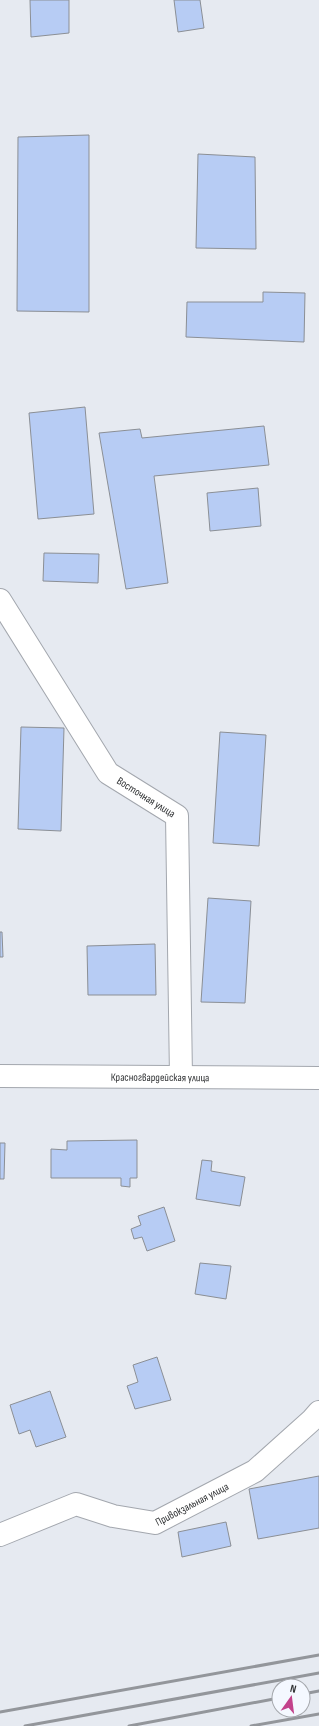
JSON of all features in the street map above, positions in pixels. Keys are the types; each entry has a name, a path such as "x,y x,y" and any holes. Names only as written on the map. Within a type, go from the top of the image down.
{"street":[{"name":"Восточная улица","path":"0,600 108,773 177,816 182,1077"},
{"name":"Красногвардейская улица","path":"0,1076 319,1078"},
{"name":"Привокзальная улица","path":"0,1535 76,1504 113,1516 155,1524 254,1471 312,1420 319,1412"}],"building":[{"path":"30,0 69,0 69,33 31,37"},
{"path":"174,0 200,0 204,28 178,32"},
{"path":"89,135 89,312 17,311 18,137"},
{"path":"198,154 255,157 256,249 196,248"},
{"path":"263,292 305,293 304,342 186,337 187,302 263,302"},
{"path":"85,407 94,514 38,519 29,413"},
{"path":"264,426 269,465 154,476 168,583 126,589 99,433 140,429 142,438"},
{"path":"258,488 261,526 210,531 207,493"},
{"path":"44,553 99,554 98,583 43,581"},
{"path":"21,727 64,728 61,831 18,829"},
{"path":"220,732 266,735 259,846 213,843"},
{"path":"208,898 251,901 245,1003 201,1002"},
{"path":"0,932 2,932 3,957 0,957"},
{"path":"155,944 156,995 88,995 87,946"},
{"path":"137,1140 137,1178 130,1178 130,1187 121,1186 121,1178 51,1178 51,1149 67,1150 67,1141"},
{"path":"0,1143 5,1143 4,1179 0,1179"},
{"path":"202,1160 212,1161 211,1171 245,1177 240,1206 196,1199"},
{"path":"164,1207 175,1241 147,1251 142,1237 134,1239 131,1229 141,1225 138,1216"},
{"path":"200,1263 231,1266 226,1299 195,1294"},
{"path":"157,1357 171,1400 135,1409 127,1386 138,1382 133,1365"},
{"path":"50,1391 66,1437 36,1447 30,1430 19,1434 10,1405"},
{"path":"319,1476 319,1528 258,1539 249,1489"},
{"path":"226,1522 231,1546 182,1557 178,1532"}],"railway":[{"path":"0,1712 319,1655"},
{"path":"25,1726 319,1673"},
{"path":"311,1692 319,1691"},
{"path":"129,1726 271,1699"},
{"path":"251,1726 319,1714"}]}
